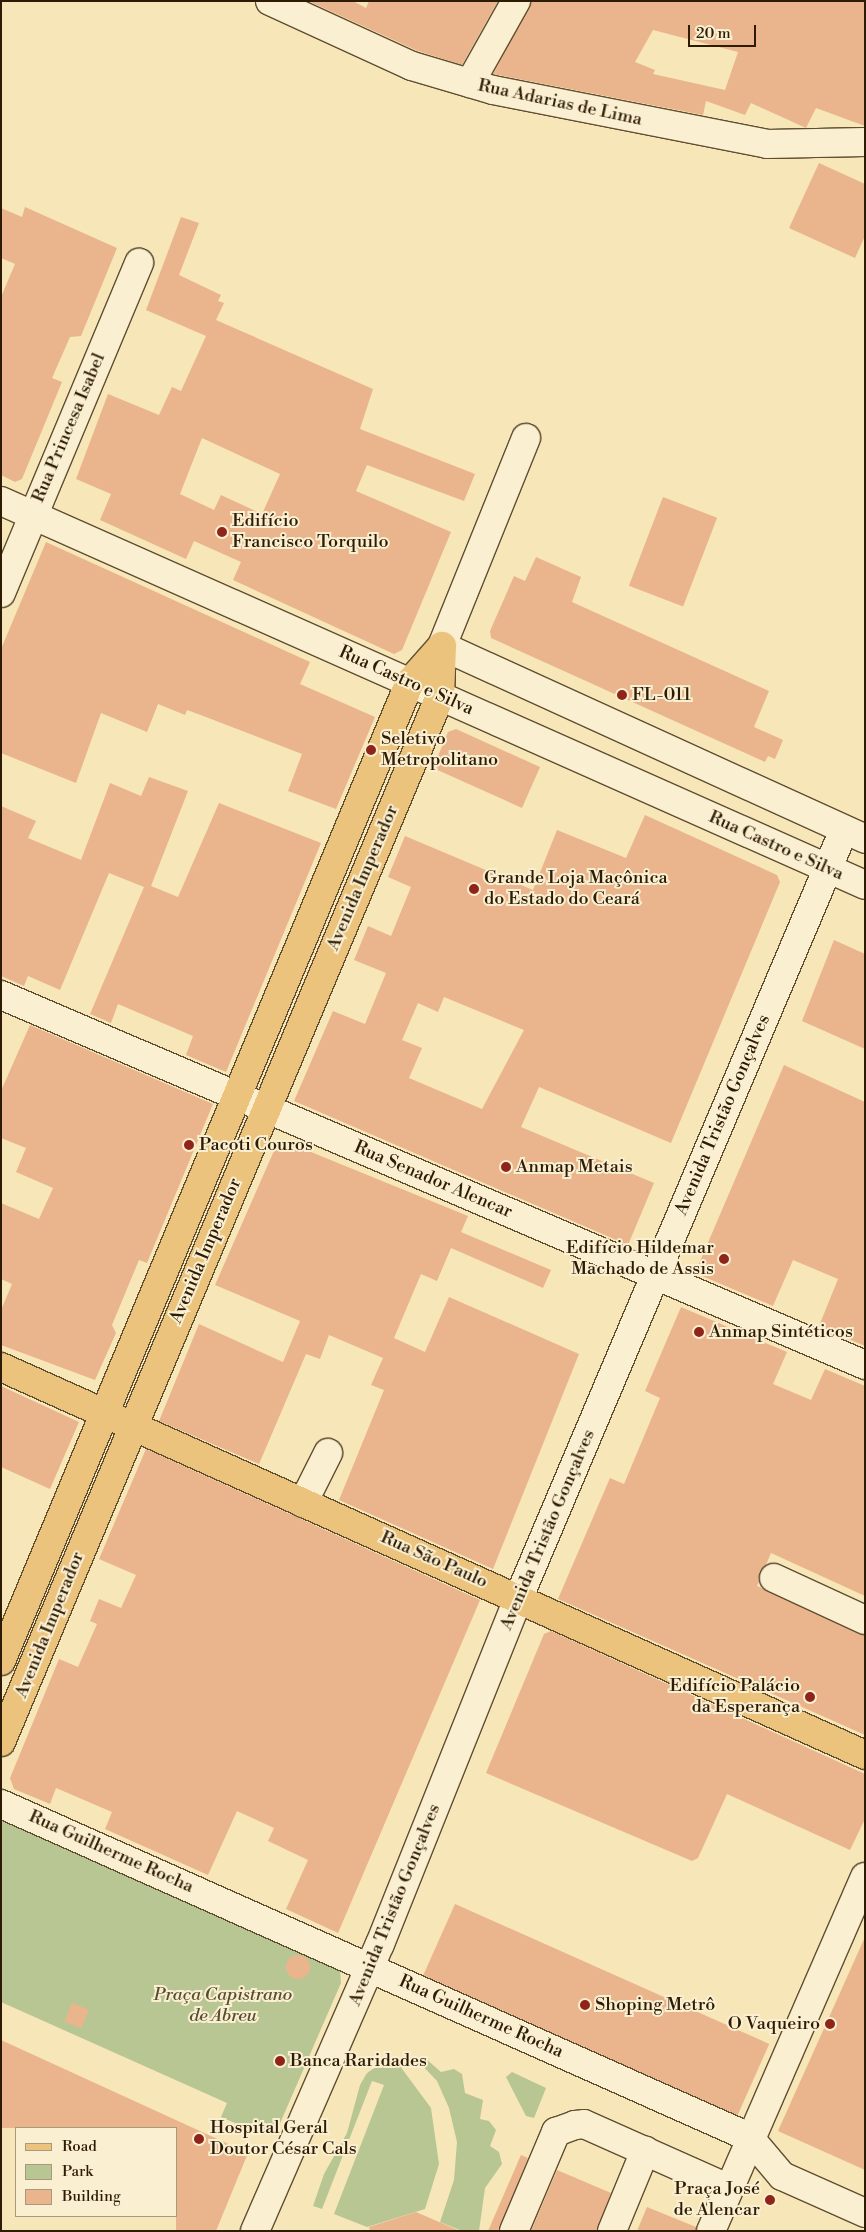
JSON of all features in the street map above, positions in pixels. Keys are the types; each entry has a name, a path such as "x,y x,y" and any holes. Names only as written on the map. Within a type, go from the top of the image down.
{"main road":[{"name":"Avenida Imperador","path":"1,1661 106,1414 410,682 442,646"},
{"name":"Avenida Imperador","path":"1,1742 440,696 442,646"},
{"name":"Rua São Paulo","path":"1,1368 519,1597 865,1755"}],"street":[{"name":"Rua Adarias de Lima","path":"270,1 412,66 470,83 560,105 767,144 865,142"},
{"path":"470,83 516,1"},
{"name":"Rua Princesa Isabel","path":"1,593 139,263"},
{"name":"Avenida Imperador","path":"442,646 526,438"},
{"name":"Rua Castro e Silva","path":"1,501 865,885"},
{"path":"442,646 854,835"},
{"name":"Avenida Tristão Gonçalves","path":"255,2231 370,1967 519,1597 827,869 854,835"},
{"name":"Rua Senador Alencar","path":"1,994 865,1365"},
{"path":"303,1503 328,1453"},
{"path":"774,1578 865,1620"},
{"name":"Rua Guilherme Rocha","path":"1,1804 749,2137 782,2176 865,2213"},
{"path":"711,2231 749,2137 865,1877"},
{"path":"514,2231 556,2132 575,2125 584,2124 728,2188"},
{"path":"531,2231 575,2125"},
{"path":"612,2231 651,2154"},
{"path":"627,2231 651,2154"}],"green space":[{"name":"Praça Capistrano de Abreu","path":"1,1813 340,1969 341,1983 278,2128 263,2135 221,2117 227,2103 1,2002"},
{"path":"425,2058 441,2072 454,2069 462,2074 465,2093 483,2100 480,2119 489,2121 496,2130 490,2146 499,2152 502,2164 485,2188 479,2231 462,2231 440,2222 454,2180 457,2142 449,2108 437,2081 418,2061"},
{"path":"386,2060 397,2062 431,2108 439,2164 425,2209 367,2227 334,2214 384,2085 372,2081 322,2209 313,2206 324,2174 347,2133 360,2085 367,2073"},
{"path":"512,2072 546,2088 534,2118 526,2116 506,2077"}],"building":[{"path":"308,1 353,1 366,8 369,1 498,1 462,65 418,51"},
{"path":"532,1 865,1 865,126 816,108 806,128 751,103 745,115 706,101 703,115 493,74","holes":["653,30 738,52 725,90 653,74 655,70 635,62"]},
{"path":"819,163 865,184 865,236 855,258 789,228"},
{"path":"25,207 117,248 81,336 70,337 52,378 62,382 22,479 15,482 1,475 1,297 15,264 1,258 1,208 22,217"},
{"path":"181,217 199,223 179,275 221,295 218,301 224,303 216,320 373,389 360,429 475,474 464,501 367,465 356,491 451,532 402,650 394,654 233,580 241,562 194,541 186,559 100,520 111,494 76,479 108,394 159,415 172,387 181,391 206,336 146,310","holes":["202,438 280,474 262,514 221,495 214,510 180,494"]},
{"path":"663,497 717,518 683,606 629,586"},
{"path":"46,542 310,662 300,684 375,717 336,809 288,791 302,754 187,710 185,715 158,704 147,732 101,713 76,783 1,753 1,649"},
{"path":"536,557 581,577 572,602 769,691 754,727 783,740 775,759 768,756 765,762 491,638 490,631 514,576 525,581"},
{"path":"456,729 540,767 522,808 433,768 448,732"},
{"path":"149,777 188,791 151,886 178,897 219,803 321,843 226,1072 186,1055 193,1036 118,1004 111,1023 90,1014 144,887 109,873 60,990 28,976 24,986 1,976 1,806 36,821 28,838 81,860 110,783 141,796"},
{"path":"645,815 777,875 780,882 671,1143 539,1087 521,1127 654,1183 628,1245 294,1101 333,1011 365,1024 386,973 354,960 368,926 391,936 411,887 388,877 405,836 533,890 557,830 626,858","holes":["444,997 524,1030 482,1109 409,1078 422,1048 402,1040 418,1003 438,1012"]},
{"path":"834,940 865,954 865,1049 802,1021"},
{"path":"30,1025 213,1104 147,1263 139,1260 112,1325 116,1333 95,1380 1,1345 1,1310 12,1284 1,1279 1,1203 39,1219 53,1188 16,1172 26,1148 1,1138 1,1091"},
{"path":"784,1065 865,1102 865,1346 819,1326 838,1279 793,1260 773,1306 695,1273"},
{"path":"284,1141 468,1216 461,1232 551,1270 543,1288 451,1248 437,1281 421,1274 394,1338 425,1352 449,1297 579,1354 493,1569 339,1500 384,1390 371,1385 383,1358 329,1335 320,1359 306,1354 259,1464 159,1421 199,1324 283,1362 300,1321 215,1285 277,1144"},
{"path":"681,1307 787,1352 773,1384 811,1400 825,1369 865,1386 865,1596 771,1553 757,1586 865,1635 865,1735 558,1599 610,1478 624,1484 660,1398 645,1391"},
{"path":"1,1386 79,1422 50,1489 1,1467"},
{"path":"146,1449 480,1600 338,1933 286,1909 308,1860 268,1841 274,1828 237,1811 208,1875 105,1829 112,1812 56,1788 50,1804 14,1789 10,1778 59,1659 78,1667 97,1624 90,1621 99,1599 121,1608 136,1575 99,1559"},
{"path":"551,1631 865,1774 865,1819 850,1850 727,1794 698,1858 692,1861 486,1773 544,1634"},
{"name":"Shoping Metrô","path":"455,1904 769,2044 738,2115 423,1975"},
{"path":"865,1937 865,2170 778,2131"},
{"path":"298,1955 307,1958 310,1967 307,1976 298,1979 289,1976 286,1967 289,1958"},
{"path":"72,2003 89,2010 81,2028 65,2022"},
{"name":"Hospital Geral Doutor César Cals","path":"1,2040 248,2153 216,2231 176,2231 176,2217 178,2217 178,2127 1,2128"},
{"path":"521,2155 528,2158 499,2231 488,2231"},
{"path":"557,2170 611,2193 597,2231 531,2231"},
{"path":"647,2207 696,2227 696,2231 637,2231"},
{"path":"416,2212 460,2231 370,2231 369,2227"}],"place":[{"name":"Edifício Francisco Torquilo","path":"222,532"},
{"name":"FL-011","path":"622,695"},
{"name":"Seletivo Metropolitano","path":"371,750"},
{"name":"Grande Loja Maçônica do Estado do Ceará","path":"474,889"},
{"name":"Pacoti Couros","path":"189,1145"},
{"name":"Anmap Metais","path":"506,1167"},
{"name":"Edifício Hildemar Machado de Assis","path":"724,1259"},
{"name":"Anmap Sintéticos","path":"699,1332"},
{"name":"Edifício Palácio da Esperança","path":"810,1697"},
{"name":"Shoping Metrô","path":"585,2005"},
{"name":"O Vaqueiro","path":"830,2024"},
{"name":"Banca Raridades","path":"280,2061"},
{"name":"Hospital Geral Doutor César Cals","path":"199,2139"},
{"name":"Praça José de Alencar","path":"770,2200"}]}
